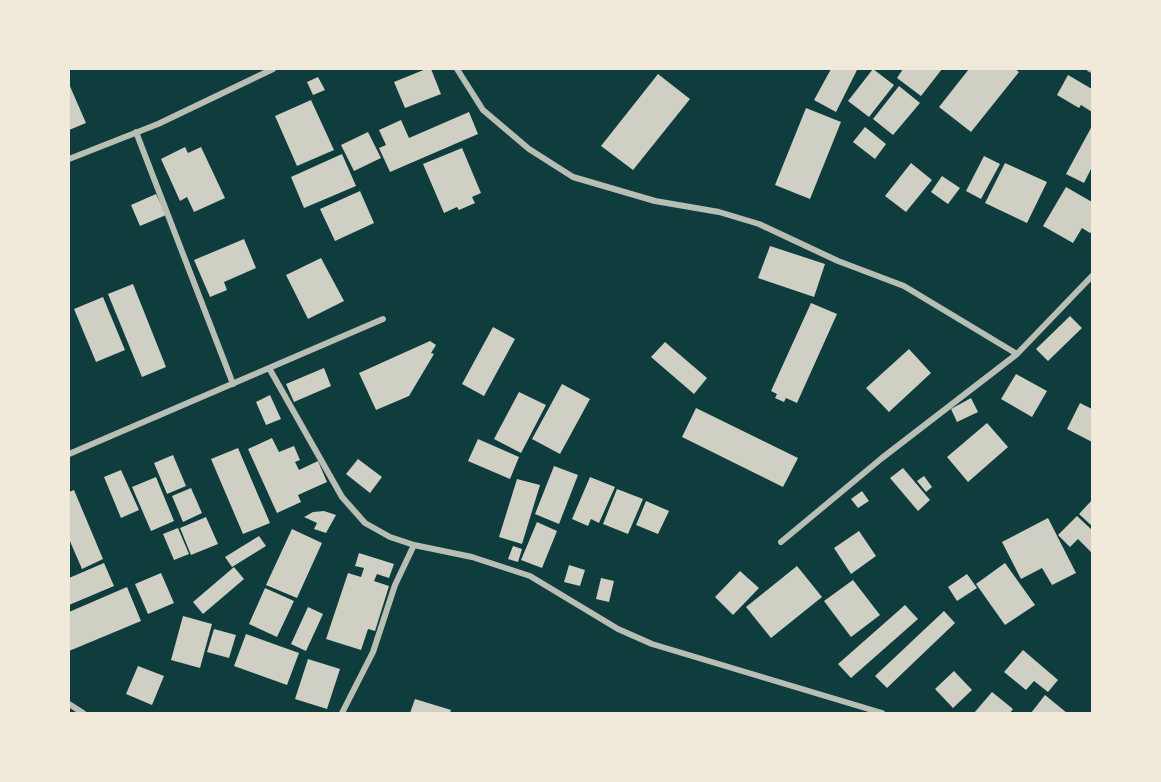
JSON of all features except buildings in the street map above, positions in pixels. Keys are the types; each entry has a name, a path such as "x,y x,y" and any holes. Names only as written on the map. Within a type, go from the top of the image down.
{"street":[{"path":"69,159 136,132 273,69"},
{"path":"457,69 483,110 529,149 573,177 655,201 719,212 759,224 838,261 904,286 1017,354"},
{"path":"136,132 233,384"},
{"path":"781,542 882,458 1017,354 1092,276"},
{"path":"69,454 383,319"},
{"path":"269,368 342,497 365,523 390,537 414,545 472,557 530,576 618,629 652,644 882,713"},
{"path":"342,713 372,652 395,585 414,545"},
{"path":"69,704 83,713"}]}
